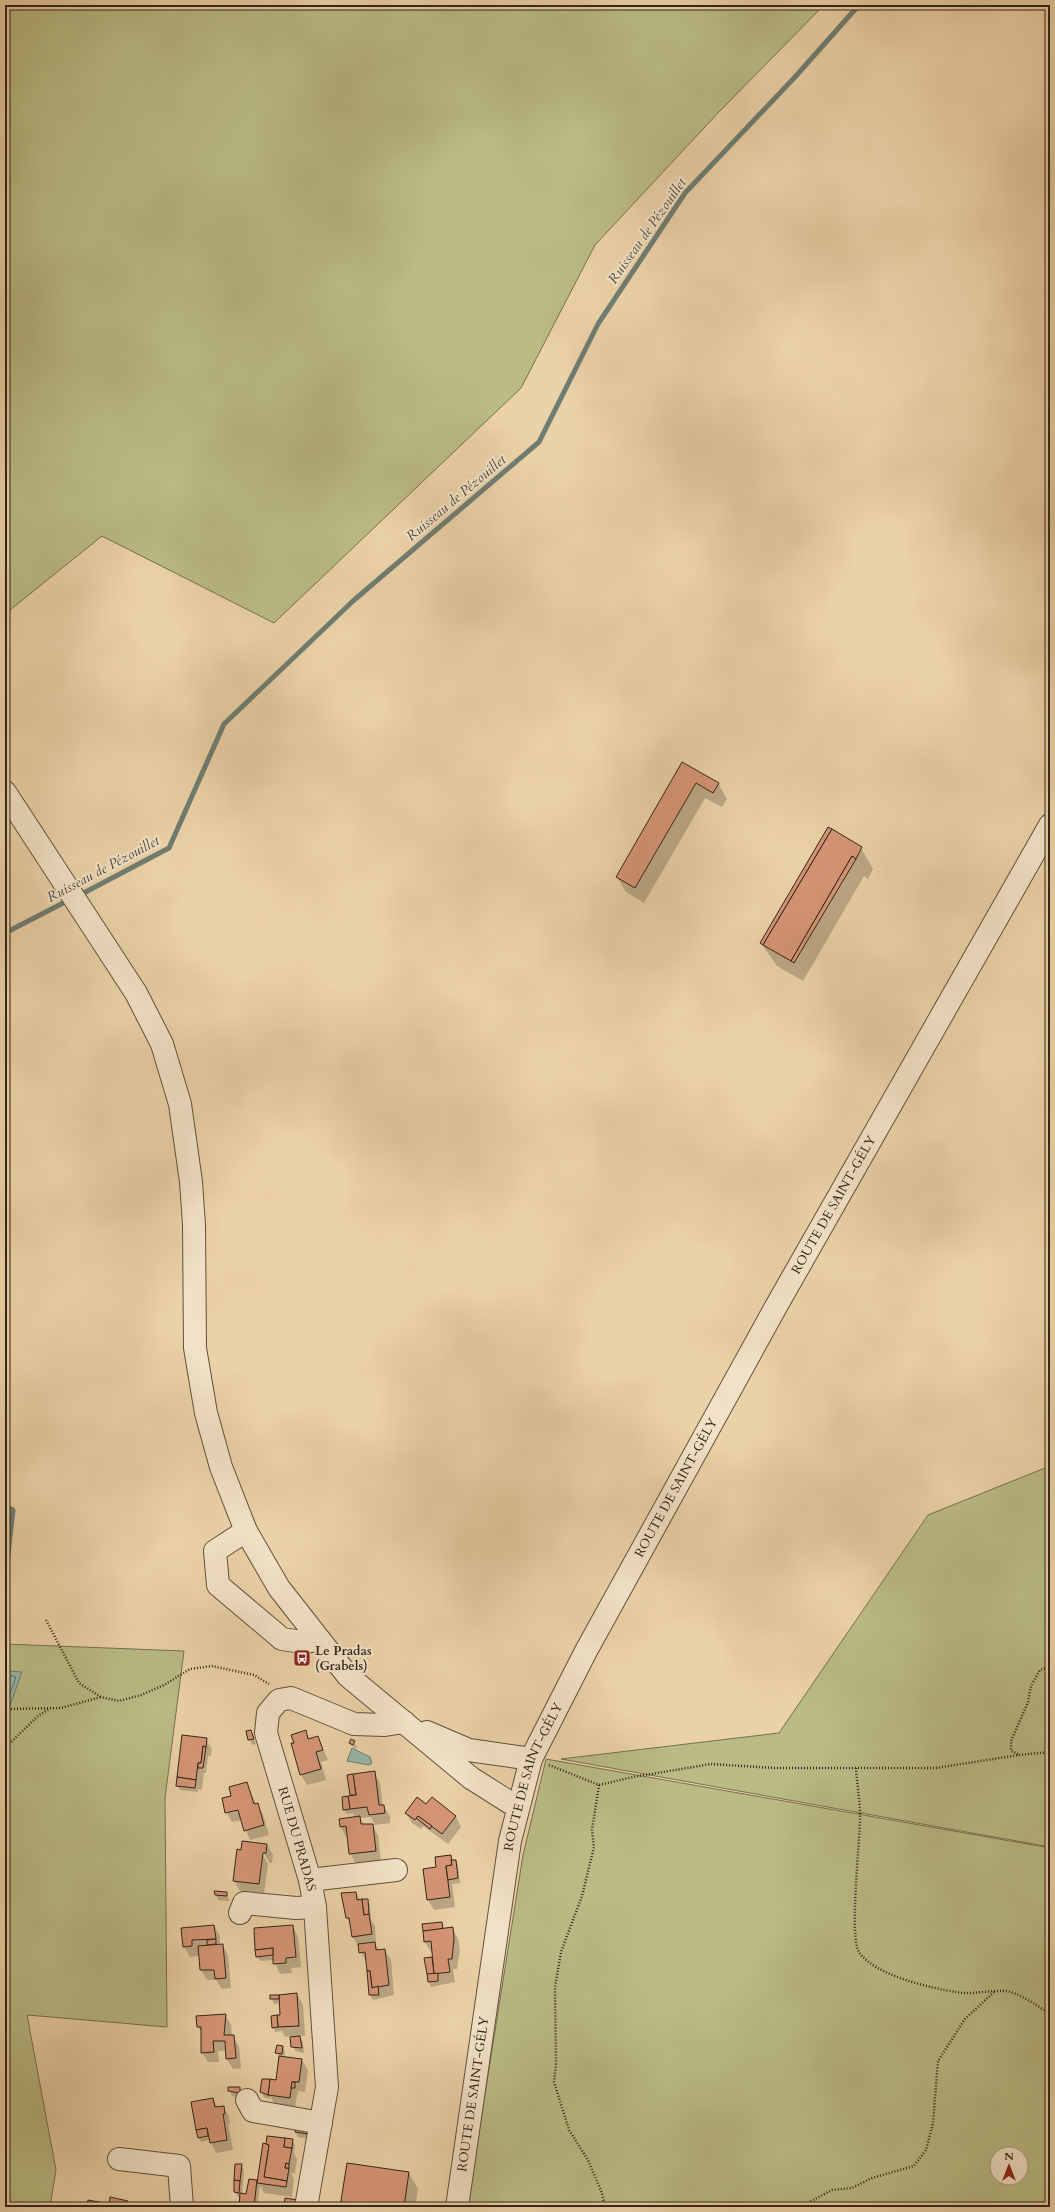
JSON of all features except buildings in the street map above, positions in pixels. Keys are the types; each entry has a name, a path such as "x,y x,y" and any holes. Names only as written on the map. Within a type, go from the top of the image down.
{"street":[{"path":"5,792 79,909 136,993 162,1044 180,1104 191,1182 193,1211 195,1348 206,1413 221,1466 246,1531 279,1588 348,1676 471,1778 509,1802 520,1805"},
{"name":"ROUTE DE SAINT-GÉLY","path":"457,2207 510,1841 531,1758 586,1651 778,1303 1050,825"},
{"path":"246,1531 215,1551 218,1585 282,1639 302,1642 319,1640"},
{"path":"291,1698 354,1724 385,1725 404,1722 469,1750 531,1758"},
{"name":"RUE DU PRADAS","path":"291,1698 280,1700 268,1713 266,1733 310,1880 315,1907 327,2087 306,2207"},
{"path":"310,1880 396,1870"},
{"path":"240,1913 244,1903 296,1908 315,1907"},
{"path":"247,2100 253,2112 321,2123"},
{"path":"119,2159 179,2166 182,2207"}],"path":[{"path":"46,1620 79,1683 101,1697 119,1701 141,1695 164,1685 190,1669 212,1666 254,1675 291,1698"},
{"path":"1019,1755 1011,1751 1011,1741 1028,1702 1031,1686 1040,1670 1050,1667"},
{"path":"5,1709 61,1708 101,1697"},
{"path":"5,1748 38,1716 50,1708"},
{"path":"531,1758 599,1785 634,1777 711,1764 774,1768 936,1768 1019,1755 1050,1752"},
{"path":"856,1768 860,1815 859,1858 854,1925 858,1952 880,1970 933,1988 957,1993 995,1992 1006,1990 1031,2002 1050,2014"},
{"path":"599,1785 592,1830 594,1847 582,1896 561,1952 555,1987 556,2064 554,2082 569,2130 588,2160 602,2193 604,2207"},
{"path":"800,2207 832,2190 852,2188 872,2178 914,2166 926,2150 933,2123 938,2061 964,2019 995,1992"}],"green space":[{"path":"5,5 824,5 718,113 595,245 521,388 274,623 102,536 5,614"},
{"path":"1050,1466 1050,1847 561,1759 779,1733 928,1515"},
{"path":"5,1644 184,1651 165,1798 167,2027 27,2015 56,2170 50,2207 5,2207"},
{"path":"546,1759 1050,1848 1050,2207 467,2207 523,1855"}],"water":[{"path":"5,1671 22,1672 5,1719"},
{"path":"352,1748 370,1757 372,1763 369,1765 347,1761"}],"waterway":[{"name":"Ruisseau de Pézouillet","path":"78,896 169,848 224,724 353,601 539,442 598,324 685,193 795,77 859,5"},
{"name":"Ruisseau de Pézouillet","path":"5,933 69,900"},
{"path":"5,1506 13,1510 5,1582"}],"place":[{"name":"Le Pradas (Grabels)","path":"302,1658"}]}
